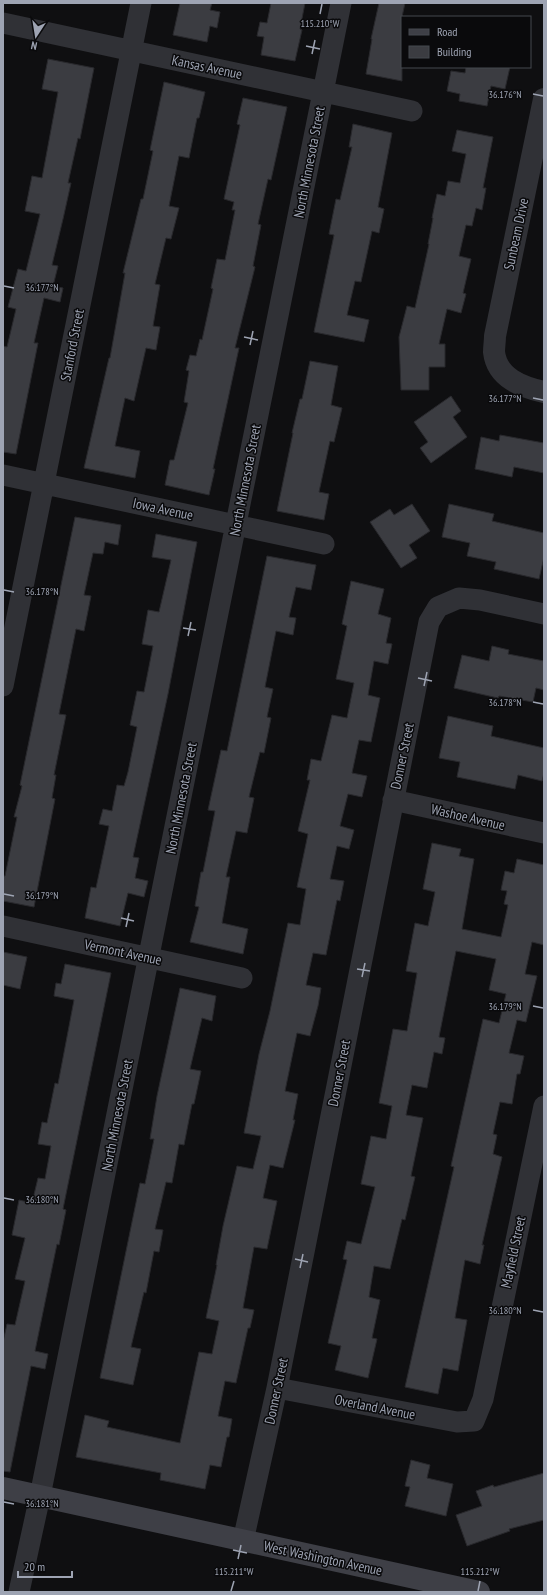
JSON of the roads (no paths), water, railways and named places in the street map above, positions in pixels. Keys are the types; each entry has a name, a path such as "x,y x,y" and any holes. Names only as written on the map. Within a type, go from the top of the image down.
{"main road":[{"name":"West Washington Avenue","path":"3,1488 479,1592"}],"street":[{"name":"Stanford Street","path":"3,686 141,3"},
{"name":"North Minnesota Street","path":"19,1592 40,1496 341,3"},
{"name":"Kansas Avenue","path":"3,23 412,111"},
{"name":"Sunbeam Drive","path":"544,99 538,163 495,336 494,352 499,368 510,380 523,386 544,392"},
{"name":"Iowa Avenue","path":"3,475 324,544"},
{"name":"Donner Street","path":"243,1541 276,1388 429,622 438,607 459,598 480,600 544,614"},
{"name":"Washoe Avenue","path":"393,800 544,833"},
{"name":"Vermont Avenue","path":"3,926 242,978"},
{"name":"Mayfield Street","path":"474,1421 482,1399 544,1106"},
{"name":"Overland Avenue","path":"276,1388 457,1422 474,1421"}]}
